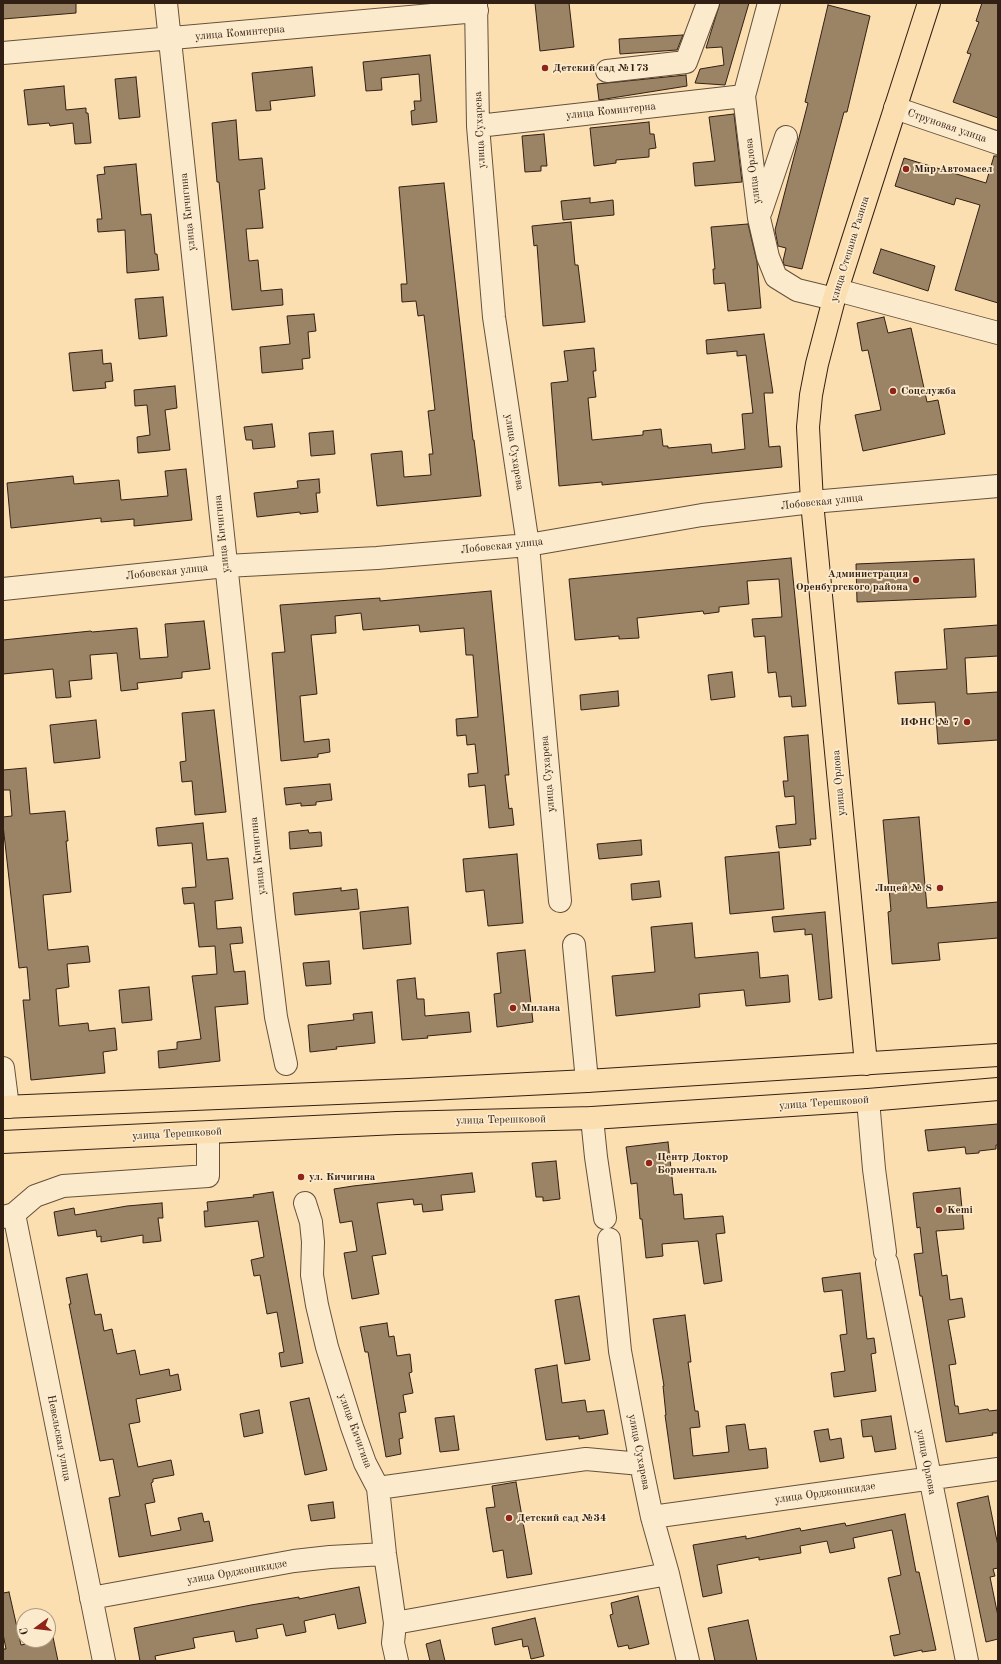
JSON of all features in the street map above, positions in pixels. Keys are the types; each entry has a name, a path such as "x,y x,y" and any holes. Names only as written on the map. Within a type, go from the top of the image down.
{"main road":[{"name":"улица Степана Разина","path":"812,502 808,427 811,395 817,364 836,294 929,3"},
{"name":"улица Орлова","path":"812,502 866,1064"},
{"path":"6,1107 587,1082 998,1055"},
{"name":"улица Терешковой","path":"3,1142 398,1123 592,1118 998,1090"}],"street":[{"name":"улица Кичигина","path":"166,3 268,948 276,1017 286,1064"},
{"path":"607,71 686,62 708,3"},
{"name":"улица Орлова","path":"769,3 744,96 759,218 768,258 776,277 797,290 836,294 998,333"},
{"name":"улица Коминтерна","path":"3,53 170,39 476,7"},
{"name":"улица Сухарева","path":"476,7 478,126 494,317 528,545 560,901"},
{"name":"улица Коминтерна","path":"478,126 744,96"},
{"name":"Струновая улица","path":"895,108 998,143"},
{"path":"759,218 786,137"},
{"name":"Лобовская улица","path":"3,589 226,566 377,558 528,545 702,515 812,502 998,486"},
{"path":"574,945 587,1082"},
{"path":"3,1068 6,1107"},
{"name":"улица Орлова","path":"868,1100 874,1169 886,1257 929,1479 967,1661"},
{"name":"улица Сухарева","path":"592,1118 596,1157 607,1229 620,1351 652,1517 668,1574 688,1661"},
{"path":"9,1215 35,1196 63,1186 208,1176 208,1133"},
{"name":"улица Кичигина","path":"305,1203 311,1222 313,1242 313,1282 327,1347 365,1463 378,1488 385,1554 396,1623 393,1643 397,1661"},
{"name":"Невельская улица","path":"9,1215 104,1661"},
{"path":"378,1488 586,1459 641,1464"},
{"name":"улица Орджоникидзе","path":"652,1517 998,1469"},
{"name":"улица Орджоникидзе","path":"91,1598 294,1562 330,1557 385,1554"},
{"path":"396,1623 668,1574"}],"building":[{"path":"3,3 76,3 76,13 3,19"},
{"path":"535,3 569,3 574,47 540,51"},
{"path":"720,3 749,3 725,85 695,83 700,69 724,65 722,47 706,48"},
{"path":"982,3 998,3 998,118 953,102 971,54 967,53 979,22 976,21"},
{"path":"828,5 870,16 847,112 844,112 802,269 784,265 783,261 786,248 778,246 775,230 808,103 805,102"},
{"path":"683,35 677,50 620,54 619,39"},
{"path":"430,55 437,122 412,125 411,111 415,110 414,101 421,101 419,74 381,78 382,90 366,91 363,62"},
{"path":"312,67 315,96 270,101 271,110 256,111 252,73"},
{"path":"686,75 687,86 599,100 597,84"},
{"path":"136,77 140,117 119,119 115,79"},
{"path":"64,86 66,110 86,108 86,113 88,113 91,143 75,144 73,123 50,126 49,123 28,125 24,90"},
{"path":"734,114 742,182 695,186 693,163 715,161 709,117"},
{"path":"236,120 239,160 262,158 265,189 259,190 263,228 246,229 249,261 258,260 261,291 282,289 283,305 232,310 219,182 217,182 212,123"},
{"path":"649,122 650,134 654,134 656,148 649,149 649,157 616,160 616,163 594,166 590,128"},
{"path":"544,134 547,166 541,166 541,171 525,172 522,136"},
{"path":"994,156 998,156 998,303 955,290 980,205 956,198 954,205 895,186 904,158 986,183"},
{"path":"136,164 141,215 151,214 155,254 157,254 159,270 127,273 125,230 98,232 97,219 102,219 97,175 105,174 104,167"},
{"path":"444,183 473,440 481,496 377,506 371,454 402,451 404,477 431,475 429,454 433,454 428,411 435,410 424,315 418,316 416,301 402,302 401,284 407,284 399,187"},
{"path":"590,198 590,203 613,200 614,215 563,220 561,201"},
{"path":"571,222 575,265 578,265 585,322 543,326 537,245 534,246 532,226"},
{"path":"748,224 757,262 761,308 728,311 725,283 714,284 713,269 715,269 711,227"},
{"path":"881,249 935,266 928,291 873,273"},
{"path":"163,297 167,336 139,339 135,299"},
{"path":"314,314 316,331 308,332 310,358 302,359 303,369 262,373 260,347 290,344 287,316"},
{"name":"Соцслужба","path":"884,317 888,333 911,328 927,402 938,400 945,434 863,451 855,415 881,410 868,350 862,351 857,323"},
{"path":"764,334 773,393 764,393 769,447 780,446 782,467 602,485 602,482 559,486 551,383 568,381 564,351 594,348 596,371 593,371 596,397 588,398 592,440 643,435 643,431 661,429 663,446 668,446 668,448 711,444 712,453 745,449 742,414 753,413 746,355 737,356 737,351 707,354 706,340"},
{"path":"102,350 103,364 111,363 113,381 105,382 106,388 73,391 69,353"},
{"path":"175,386 177,408 165,410 170,450 138,453 137,437 150,435 147,405 135,406 134,390"},
{"path":"272,424 275,447 253,449 252,440 246,440 244,427"},
{"path":"333,431 335,454 311,456 309,433"},
{"path":"186,469 192,520 134,526 134,519 101,522 101,518 11,528 7,483 73,476 74,484 119,480 121,500 168,496 165,471"},
{"path":"319,479 320,493 316,493 318,512 300,514 300,512 257,517 254,493 298,488 297,481"},
{"path":"791,558 806,706 792,707 791,696 779,697 776,672 768,673 765,636 754,637 752,619 782,617 779,579 747,581 749,604 719,607 719,612 704,614 703,611 637,618 639,638 619,639 619,636 575,640 569,579"},
{"name":"Администрация Оренбургского района","path":"974,559 976,597 857,602 856,564"},
{"path":"491,591 509,775 505,775 509,809 512,808 514,825 489,828 485,785 469,787 468,774 478,773 475,744 467,745 466,735 457,736 456,719 478,717 473,655 466,655 464,628 420,632 419,625 363,630 361,613 335,616 336,633 311,635 317,694 300,696 304,742 329,739 330,752 318,754 318,757 281,761 272,653 285,652 280,605 380,598 380,601"},
{"path":"204,621 210,669 182,672 182,678 137,683 138,689 121,691 117,653 90,655 92,679 69,681 71,697 56,698 53,669 3,674 3,640 137,628 140,659 168,657 165,624"},
{"name":"ИФНС № 7","path":"998,625 998,656 965,658 967,694 998,692 998,740 938,744 935,702 898,704 895,672 947,669 944,629"},
{"path":"732,672 735,697 711,700 708,675"},
{"path":"618,691 619,706 581,710 580,695"},
{"path":"214,710 226,812 195,815 192,781 182,782 180,762 186,761 182,713"},
{"path":"96,720 100,758 54,763 50,725"},
{"path":"808,735 816,839 810,839 811,845 779,848 776,826 796,824 794,796 785,797 783,781 788,781 784,737"},
{"path":"26,768 30,814 65,811 68,841 66,841 71,892 43,895 48,950 88,946 90,962 67,964 69,987 56,989 59,1026 88,1023 89,1031 115,1028 117,1050 103,1052 105,1073 31,1080 23,1000 30,1000 27,967 19,968 3,825 3,817 12,816 10,790 3,790 3,770"},
{"path":"330,784 332,800 316,802 316,805 301,806 301,803 286,805 284,788"},
{"path":"919,817 927,908 998,902 998,938 938,943 940,960 892,964 888,912 891,911 883,820"},
{"path":"203,823 207,860 228,858 233,899 215,901 217,929 241,927 243,943 230,944 234,972 245,971 248,1004 215,1007 220,1061 159,1068 158,1051 177,1049 177,1042 201,1039 192,976 217,974 215,946 199,947 194,903 184,904 182,888 196,887 192,843 158,846 156,828"},
{"path":"308,830 309,833 321,832 322,846 290,849 289,832"},
{"path":"641,840 642,855 599,859 597,844"},
{"path":"779,852 784,909 730,914 725,857"},
{"path":"517,854 523,923 488,926 484,890 466,892 463,859"},
{"path":"659,881 661,897 632,900 631,884"},
{"path":"341,888 341,891 357,889 359,909 295,915 293,893"},
{"path":"408,907 411,944 363,949 360,912"},
{"path":"825,912 832,998 819,1000 812,934 805,935 805,929 774,932 772,917"},
{"path":"692,923 695,958 758,952 760,978 788,975 790,1002 746,1006 744,990 699,994 700,1007 616,1016 612,976 655,972 651,927"},
{"path":"525,950 533,1022 497,1027 494,994 501,993 497,953"},
{"path":"329,961 331,984 306,986 303,963"},
{"path":"415,978 417,999 424,999 425,1016 469,1012 471,1032 402,1040 397,980"},
{"path":"149,987 152,1020 122,1023 119,990"},
{"path":"372,1012 375,1043 336,1047 337,1049 310,1052 308,1025 354,1020 353,1014"},
{"path":"998,1124 998,1145 996,1145 996,1149 966,1154 965,1147 928,1151 925,1130"},
{"path":"668,1142 674,1195 682,1194 684,1219 723,1216 725,1233 716,1234 722,1281 704,1284 698,1241 662,1244 663,1256 646,1258 642,1219 640,1219 637,1183 631,1184 626,1147"},
{"path":"556,1161 560,1199 543,1201 543,1197 536,1197 532,1163"},
{"path":"472,1173 475,1192 441,1195 443,1210 423,1212 422,1204 414,1205 413,1199 377,1203 386,1254 372,1256 379,1294 352,1299 344,1253 357,1251 352,1221 340,1223 334,1189"},
{"path":"960,1188 964,1229 936,1231 942,1276 947,1275 950,1300 962,1298 965,1317 948,1320 956,1364 949,1365 955,1406 958,1406 959,1414 988,1409 989,1411 998,1410 998,1433 946,1442 914,1254 923,1253 920,1227 917,1228 913,1193"},
{"path":"273,1192 303,1363 281,1367 279,1353 284,1352 277,1312 267,1314 260,1275 254,1276 251,1260 264,1257 258,1221 205,1227 204,1211 208,1211 207,1202 254,1197 253,1195"},
{"path":"162,1203 163,1218 158,1218 161,1241 143,1243 143,1235 101,1242 101,1236 97,1237 96,1230 58,1236 54,1212 74,1208 75,1215 127,1206"},
{"path":"860,1273 867,1339 874,1338 876,1353 871,1354 876,1391 834,1397 831,1373 845,1371 840,1335 847,1334 842,1290 824,1292 822,1278"},
{"path":"87,1274 95,1315 101,1314 104,1331 112,1329 117,1354 135,1350 140,1375 169,1369 170,1376 178,1374 181,1390 136,1399 140,1422 129,1424 138,1467 171,1460 174,1475 153,1479 153,1482 151,1483 155,1502 145,1504 151,1536 181,1530 178,1518 202,1513 204,1522 209,1521 213,1541 119,1557 109,1498 120,1496 113,1459 100,1461 69,1304 71,1304 66,1278"},
{"path":"579,1296 590,1360 565,1364 555,1300"},
{"path":"685,1315 691,1362 688,1362 695,1411 698,1411 700,1427 690,1428 693,1456 729,1452 726,1426 745,1424 749,1450 766,1448 768,1468 674,1479 665,1415 664,1386 653,1319"},
{"path":"387,1323 389,1337 394,1336 397,1356 410,1354 412,1372 409,1373 413,1393 403,1395 406,1412 399,1413 403,1438 399,1439 401,1454 386,1457 368,1352 365,1352 360,1327"},
{"path":"557,1365 562,1403 585,1400 587,1412 604,1410 608,1434 579,1439 579,1436 546,1440 535,1369"},
{"path":"309,1398 327,1470 305,1475 290,1402"},
{"path":"259,1410 263,1433 244,1437 240,1414"},
{"path":"454,1416 459,1450 440,1452 435,1418"},
{"path":"891,1416 896,1449 875,1452 872,1436 863,1437 861,1420"},
{"path":"828,1429 830,1440 841,1438 844,1458 820,1462 814,1431"},
{"path":"516,1482 532,1574 507,1578 503,1550 493,1552 486,1508 495,1507 492,1486"},
{"path":"988,1496 998,1546 998,1568 993,1569 995,1576 990,1577 998,1616 998,1639 986,1642 957,1503"},
{"path":"333,1502 335,1518 311,1521 308,1505"},
{"path":"905,1514 916,1572 919,1572 936,1650 922,1652 922,1650 894,1656 890,1636 900,1634 888,1578 901,1575 892,1530 853,1538 855,1548 830,1553 827,1541 800,1546 801,1553 759,1560 759,1557 717,1565 722,1593 703,1597 693,1545 746,1536 746,1539 800,1528 801,1531 845,1523 846,1526"},
{"path":"359,1587 366,1623 338,1629 335,1614 304,1621 306,1632 286,1636 283,1624 256,1629 258,1638 236,1642 234,1631 193,1638 195,1648 155,1656 156,1661 140,1661 134,1628 251,1605 299,1597 299,1599"},
{"path":"9,1592 16,1623 16,1648 55,1648 58,1661 3,1661 3,1649 6,1649 3,1634 3,1593"},
{"path":"638,1596 649,1644 629,1649 628,1645 618,1647 610,1615 613,1614 611,1603"},
{"path":"535,1618 544,1656 531,1659 528,1646 523,1647 522,1639 495,1645 492,1628"},
{"path":"748,1620 757,1661 715,1661 708,1628"},
{"path":"440,1640 445,1661 430,1661 426,1644"}],"place":[{"name":"Детский сад №173","path":"545,68"},
{"name":"Мир Автомасел","path":"906,169"},
{"name":"Соцслужба","path":"893,391"},
{"name":"Администрация Оренбургского района","path":"916,580"},
{"name":"ИФНС № 7","path":"967,722"},
{"name":"Лицей № 8","path":"940,888"},
{"name":"Милана","path":"513,1008"},
{"name":"Центр Доктор Борменталь","path":"649,1163"},
{"name":"ул. Кичигина","path":"301,1177"},
{"name":"Kemi","path":"939,1210"},
{"name":"Детский сад №34","path":"509,1518"}]}
